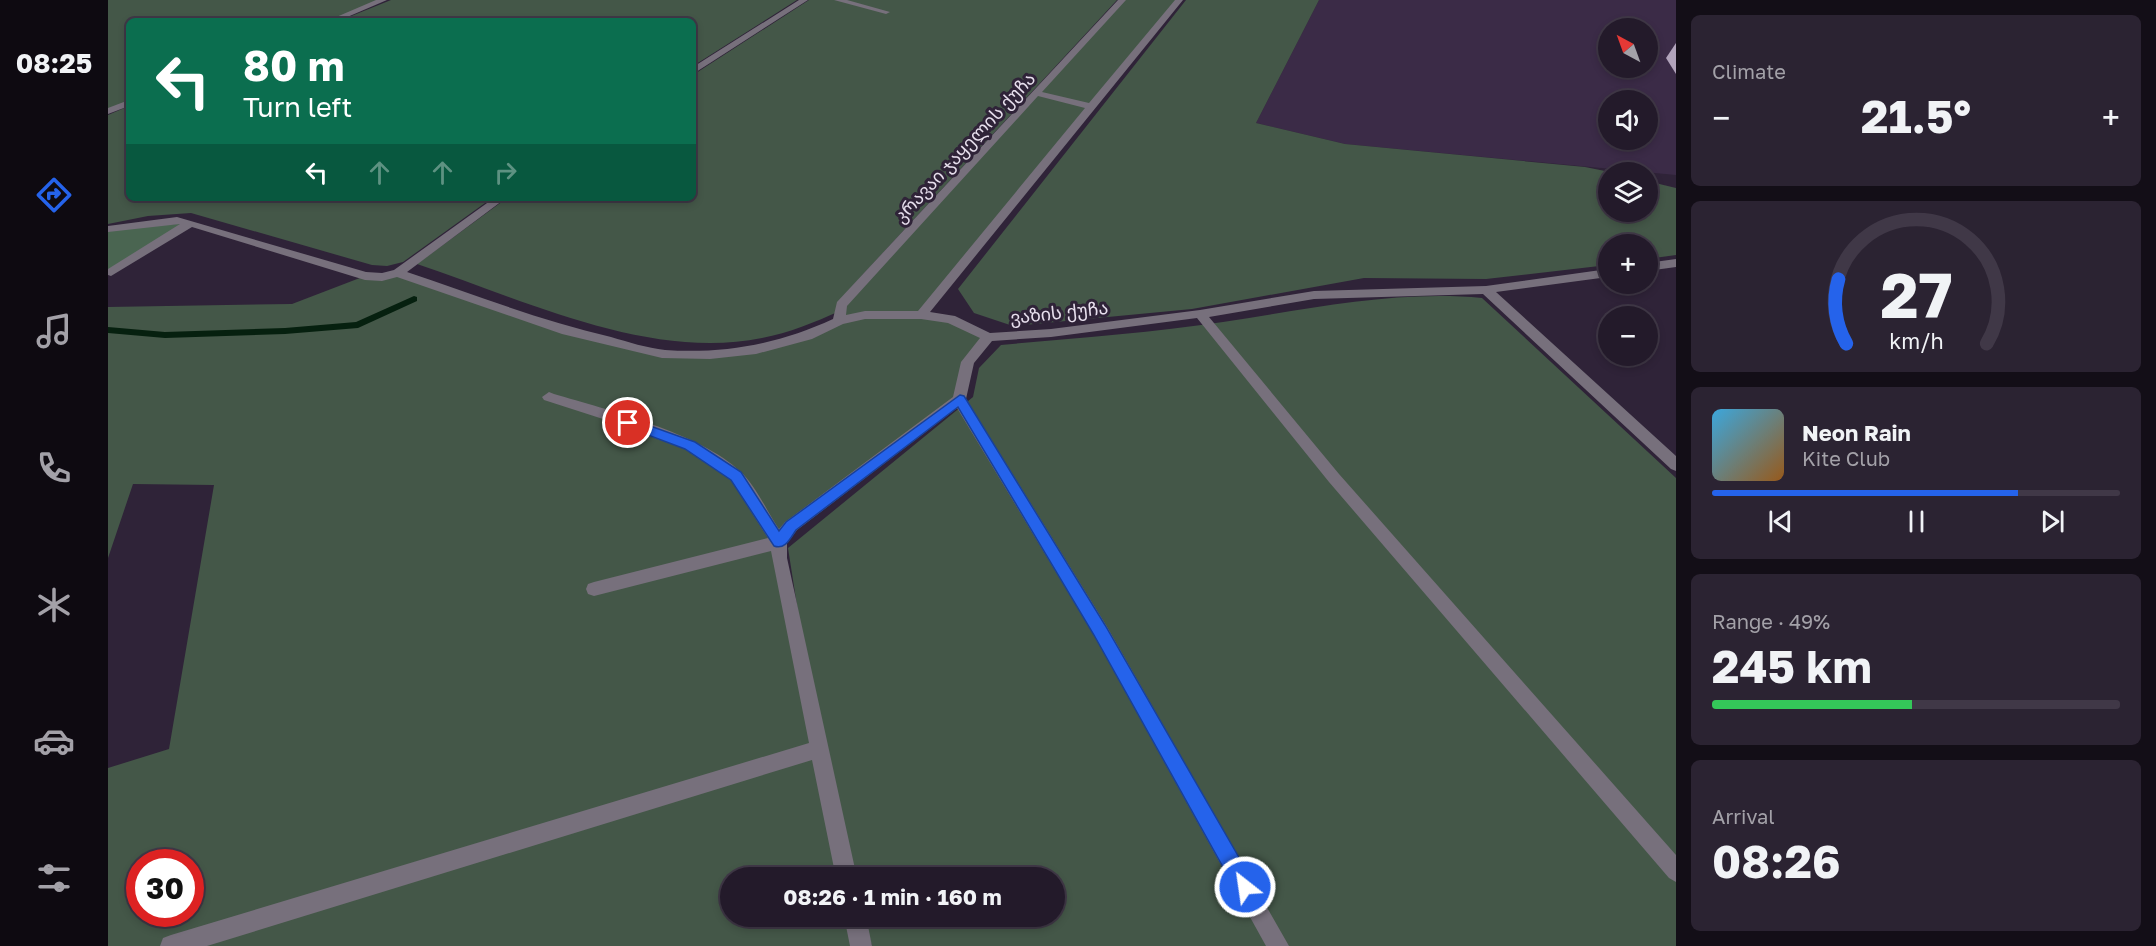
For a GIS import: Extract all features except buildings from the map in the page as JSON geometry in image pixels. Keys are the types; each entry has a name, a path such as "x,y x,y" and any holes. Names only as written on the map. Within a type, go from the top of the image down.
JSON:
{"street":[{"path":"338,18 383,0"},
{"path":"696,69 804,0"},
{"path":"838,0 886,12"},
{"name":"კრავაი ჯაყელის ქუჩა","path":"839,321 842,305 1122,0"},
{"path":"921,315 1179,0"},
{"path":"1036,93 1092,107"},
{"path":"108,111 126,104"},
{"path":"108,229 155,221 177,220 365,276 382,277 398,273 460,225 496,201"},
{"path":"111,272 190,223"},
{"path":"1658,265 1676,263"},
{"name":"ვაზის ქუჩა","path":"398,273 567,331 662,354 710,355 756,350 807,336 839,321 865,315 921,315 951,319 988,337 1052,333 1200,314 1314,295 1486,290 1598,274"},
{"path":"1486,290 1676,465"},
{"path":"1200,314 1334,478 1676,871"},
{"path":"845,867 778,558 779,542 791,526 960,399 968,362 988,337"},
{"path":"549,398 608,415 690,445 736,476 779,542"},
{"path":"960,399 1100,630 1278,946"},
{"path":"594,589 779,542"},
{"path":"171,946 819,749"},
{"path":"857,927 861,946"}],"shaded area":[{"path":"1319,0 1676,0 1676,175 1658,173 1658,162 1598,162 1598,168 1345,144 1256,123"}],"green space":[{"path":"108,0 383,0 338,18 126,18 126,104 108,111"},
{"path":"391,0 797,0 696,64 696,18 346,18"},
{"path":"809,0 1117,0 843,296 1122,0 1179,0 922,315 951,319 988,337 968,362 959,399 779,542 808,676 788,548 973,397 979,368 1001,345 1168,329 1352,302 1417,297 1482,298 1676,478 1676,946 872,946 867,927 1065,927 1065,867 720,867 720,927 863,927 868,946 108,946 108,768 169,749 214,485 133,484 108,558 108,307 292,304 365,276 398,273 567,331 662,354 756,350 839,321 840,311 772,336 719,343 675,341 631,334 543,309 417,264 503,201 696,201 696,73"},
{"path":"1186,0 1319,0 1256,123 1345,144 1598,170 1598,222 1658,222 1658,184 1676,188 1676,255 1658,257 1658,234 1598,234 1598,266 1486,279 1364,278 1192,309 1013,326 974,313 958,289"},
{"path":"126,107 126,201 488,201 403,262 387,266 372,265 191,213 148,216 108,224 108,115"},
{"path":"190,223 108,273 108,229"}],"waterway":[{"path":"108,330 165,335 285,331 358,325 414,299"}],"route":[{"path":"628,423 690,445 736,476 779,542 791,526 960,399 1100,630 1245,887"}]}
